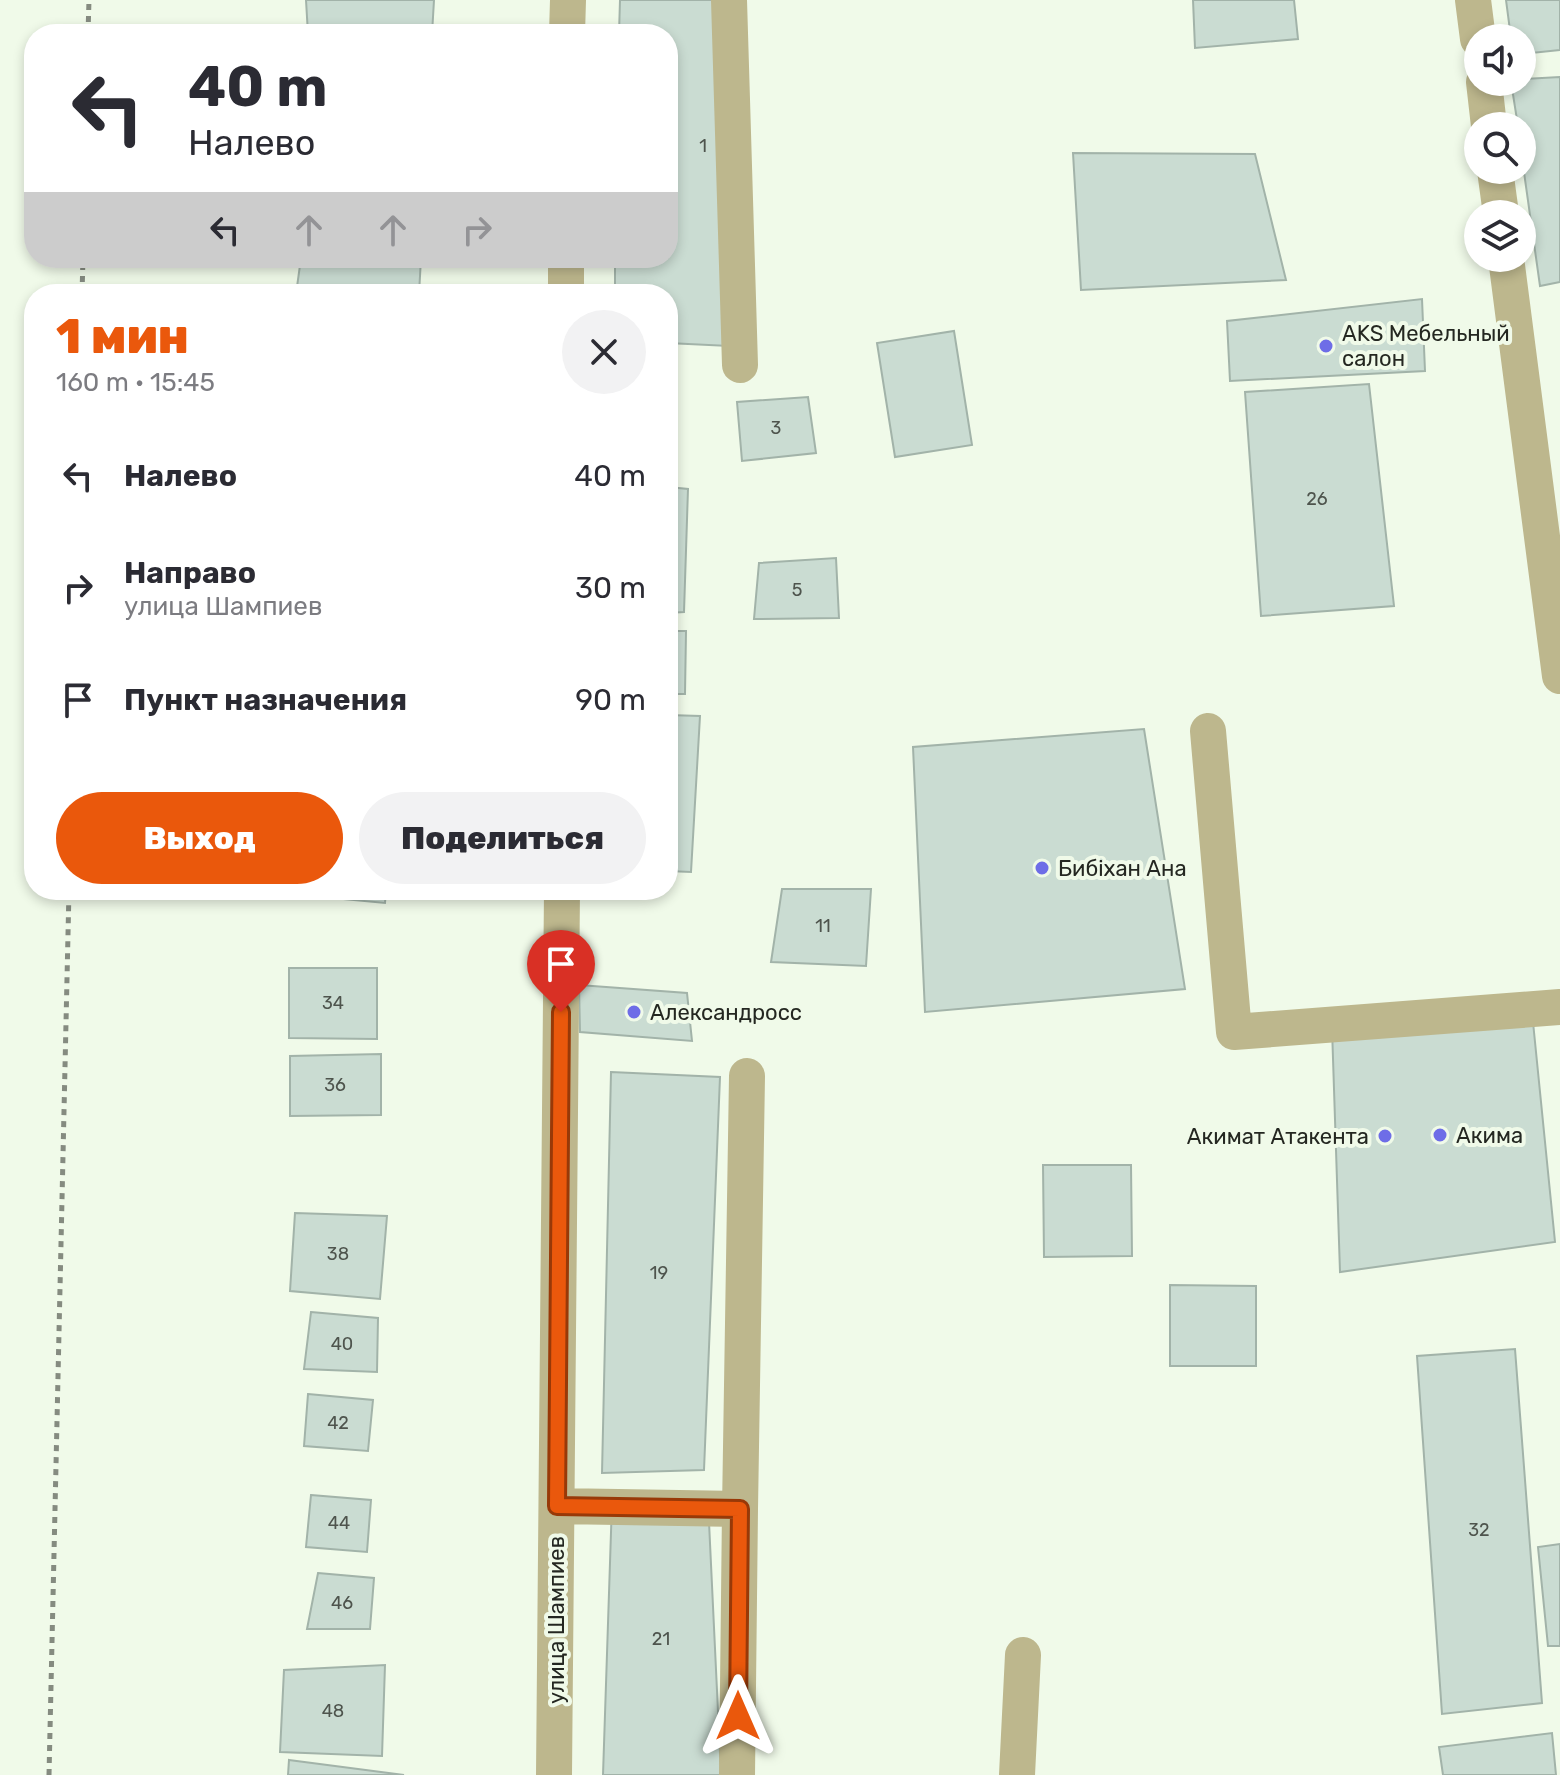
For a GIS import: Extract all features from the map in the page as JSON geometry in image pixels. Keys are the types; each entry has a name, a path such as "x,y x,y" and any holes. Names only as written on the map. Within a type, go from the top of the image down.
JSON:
{"street":[{"path":"567,24 568,0"},
{"path":"729,0 740,365"},
{"path":"1473,0 1476,24"},
{"path":"1508,272 1560,676"},
{"path":"1208,731 1234,1032 1560,1007"},
{"name":"улица Шампиев","path":"554,1775 562,900"},
{"path":"737,1775 747,1076"},
{"path":"557,1506 740,1509"},
{"path":"1017,1775 1023,1655"}],"path":[{"path":"88,24 89,0"},
{"path":"49,1775 69,900"}],"building":[{"path":"306,0 434,0 433,24 307,24"},
{"path":"620,0 746,0 729,346 678,343 678,284 615,284 615,268 678,268 678,24 619,24"},
{"path":"1193,0 1294,0 1298,39 1195,48"},
{"path":"1506,0 1560,0 1560,50 1536,53 1536,24 1509,24"},
{"path":"1560,77 1560,282 1540,286 1536,258 1536,200 1528,200 1526,184 1536,184 1536,112 1516,112 1513,96 1536,96 1536,78"},
{"path":"1073,153 1255,154 1286,280 1081,290"},
{"path":"300,268 420,268 420,284 297,284"},
{"name":"AKS Мебельный салон","path":"1422,299 1425,371 1230,381 1227,321"},
{"path":"954,331 972,445 895,457 877,343"},
{"path":"1369,384 1394,606 1261,616 1245,392"},
{"path":"808,397 816,453 742,461 737,402"},
{"path":"678,488 688,489 684,612 678,612"},
{"path":"836,558 839,618 754,619 759,563"},
{"path":"678,631 686,631 685,694 678,694"},
{"path":"678,715 700,716 691,872 678,871"},
{"name":"Бибіхан Ана","path":"1144,729 1185,989 925,1012 913,747"},
{"path":"782,889 871,889 866,966 771,962"},
{"path":"354,900 385,900 385,903"},
{"path":"289,968 377,968 377,1039 289,1038"},
{"name":"Александросс","path":"579,985 687,993 692,1041 580,1032"},
{"name":"Акима","path":"1533,1022 1555,1242 1340,1272 1332,1028"},
{"path":"381,1054 381,1115 290,1116 290,1056"},
{"path":"611,1072 720,1077 704,1470 602,1473"},
{"path":"1043,1165 1131,1165 1132,1256 1044,1257"},
{"path":"295,1213 387,1216 380,1299 290,1291"},
{"path":"1170,1285 1256,1286 1256,1366 1170,1366"},
{"path":"311,1312 378,1318 377,1372 304,1369"},
{"path":"1515,1349 1542,1703 1442,1714 1417,1356"},
{"path":"308,1394 373,1400 368,1451 304,1446"},
{"path":"311,1495 371,1500 367,1552 306,1547"},
{"path":"708,1501 721,1775 603,1775 612,1502"},
{"path":"1560,1544 1560,1646 1548,1646 1538,1547"},
{"path":"318,1573 374,1578 370,1629 307,1629"},
{"path":"385,1665 382,1756 280,1752 284,1670"},
{"path":"1552,1733 1556,1775 1443,1775 1439,1747"},
{"path":"289,1760 404,1775 288,1775"}],"place":[{"name":"AKS Мебельный салон","path":"1326,346"},
{"name":"Бибіхан Ана","path":"1042,868"},
{"name":"Александросс","path":"634,1012"},
{"name":"Акима","path":"1440,1135"},
{"name":"Акимат Атакента","path":"1385,1136"}],"route":[{"path":"561,1012 557,1506 740,1509 738,1716"}]}
